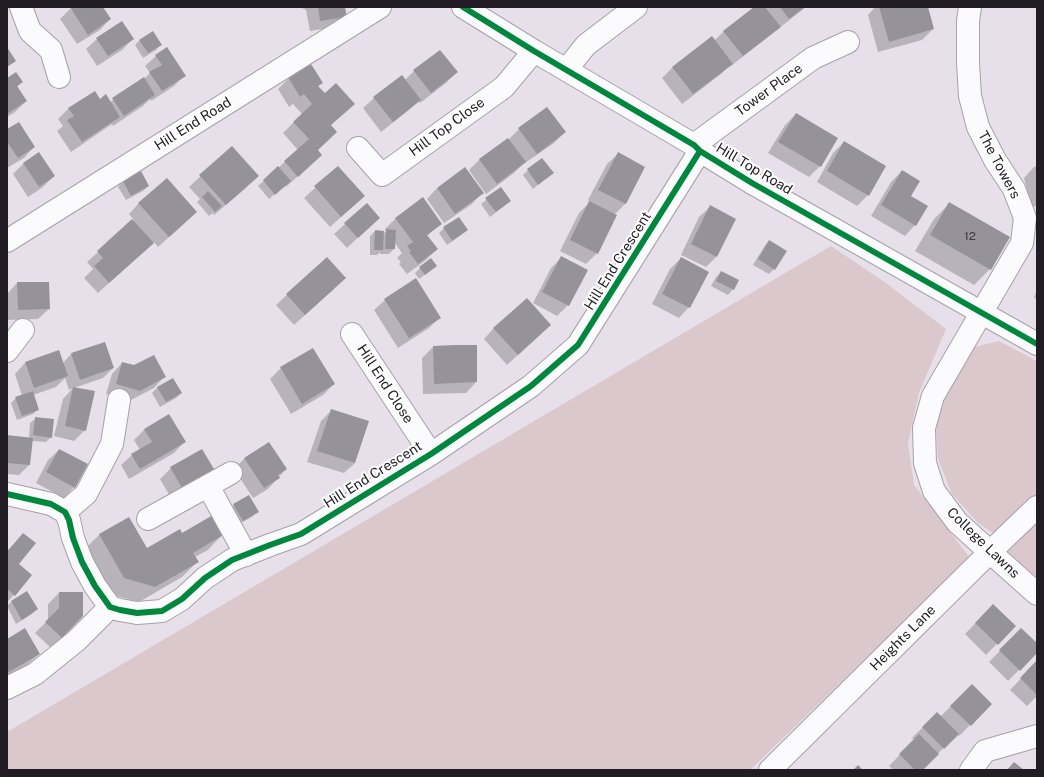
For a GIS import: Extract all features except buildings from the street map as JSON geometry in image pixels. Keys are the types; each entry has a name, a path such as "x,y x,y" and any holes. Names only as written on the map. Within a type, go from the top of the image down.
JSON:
{"street":[{"path":"21,7 30,31 50,50 60,77"},
{"name":"Hill End Road","path":"7,241 380,7"},
{"name":"Hill Top Road","path":"463,7 697,148 752,183 1037,344"},
{"path":"566,70 586,45 636,7"},
{"name":"The Towers","path":"970,7 968,21 968,63 970,96 978,126 995,160 1014,189 1026,218 1022,242 982,312"},
{"name":"Tower Place","path":"697,148 813,58 848,42"},
{"name":"Hill Top Close","path":"358,148 382,175 504,87 534,51"},
{"name":"Hill End Crescent","path":"110,607 137,613 162,611 182,599 205,578 232,560 270,544 301,534 431,454 531,386 578,345 697,148"},
{"name":"College Lawns","path":"982,312 933,396 924,428 925,463 934,491 957,522 1037,594"},
{"path":"7,352 23,330"},
{"name":"Hill End Close","path":"352,334 431,454"},
{"path":"65,512 86,494 112,444 119,400"},
{"path":"148,519 231,473"},
{"path":"208,486 246,555"},
{"path":"7,494 51,504 65,512 69,520 73,538 82,562 95,586 110,607 76,641 35,674 7,688"},
{"name":"Heights Lane","path":"770,770 1037,507"},
{"path":"971,770 985,751 1037,736"}],"shaded area":[{"path":"831,246 886,283 946,329 919,393 908,443 914,485 970,558 750,770 7,770 7,732"},
{"path":"999,341 1037,361 1037,498 997,536 978,523 952,494 938,459 936,423 950,385 971,348"},
{"path":"1037,506 1037,578 998,544"}],"cycle path":[{"path":"463,7 534,51 694,145 700,151 752,183 1037,344"},
{"path":"7,494 51,504 65,512 69,520 73,538 82,562 95,586 110,607 137,613 162,611 182,599 205,578 232,560 301,534 431,454 531,386 578,345 700,151"}]}
